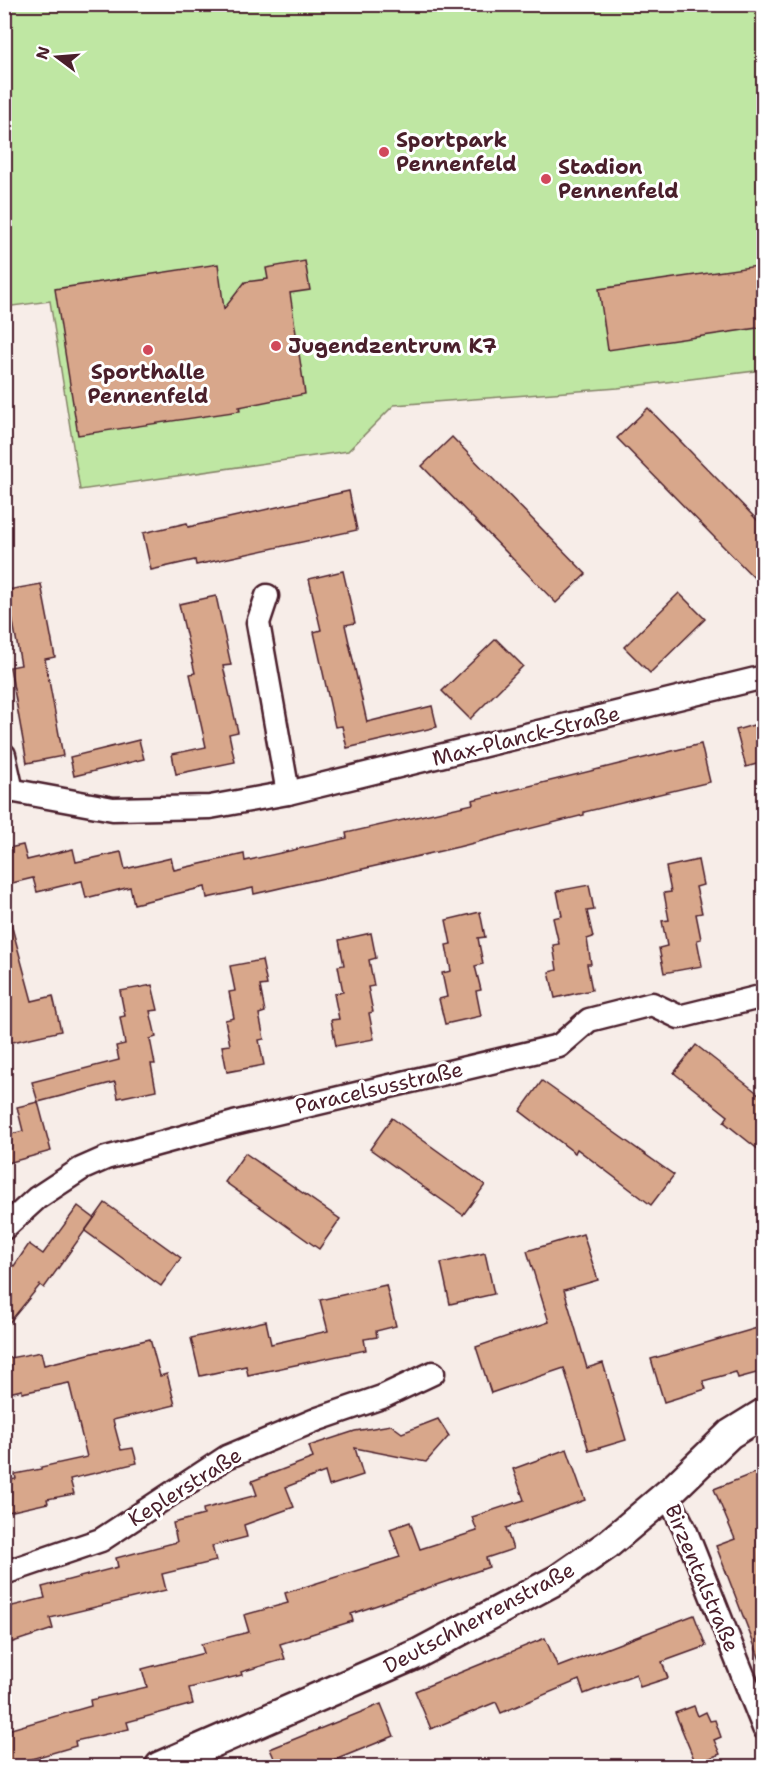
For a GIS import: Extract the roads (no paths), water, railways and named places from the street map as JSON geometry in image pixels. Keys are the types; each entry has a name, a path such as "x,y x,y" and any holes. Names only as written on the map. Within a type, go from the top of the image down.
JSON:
{"street":[{"path":"267,596 258,623 288,793"},
{"name":"Max-Planck-Straße","path":"4,755 8,790 113,809 210,807 288,793 764,677"},
{"name":"Paracelsusstraße","path":"4,1228 37,1198 81,1169 106,1158 234,1123 559,1046 589,1020 652,1004 679,1017 764,996"},
{"name":"Keplerstraße","path":"4,1573 101,1540 227,1456 318,1419 382,1397 433,1373"},
{"name":"Deutschherrenstraße","path":"160,1767 417,1654 558,1579 607,1545 667,1494 730,1434 764,1413"},
{"name":"Birzentalstraße","path":"667,1494 686,1532 764,1728"}],"place":[{"name":"Sportpark Pennenfeld","path":"384,152"},
{"name":"Stadion Pennenfeld","path":"546,179"},
{"name":"Jugendzentrum K7","path":"276,346"},
{"name":"Sporthalle Pennenfeld","path":"148,350"}]}
